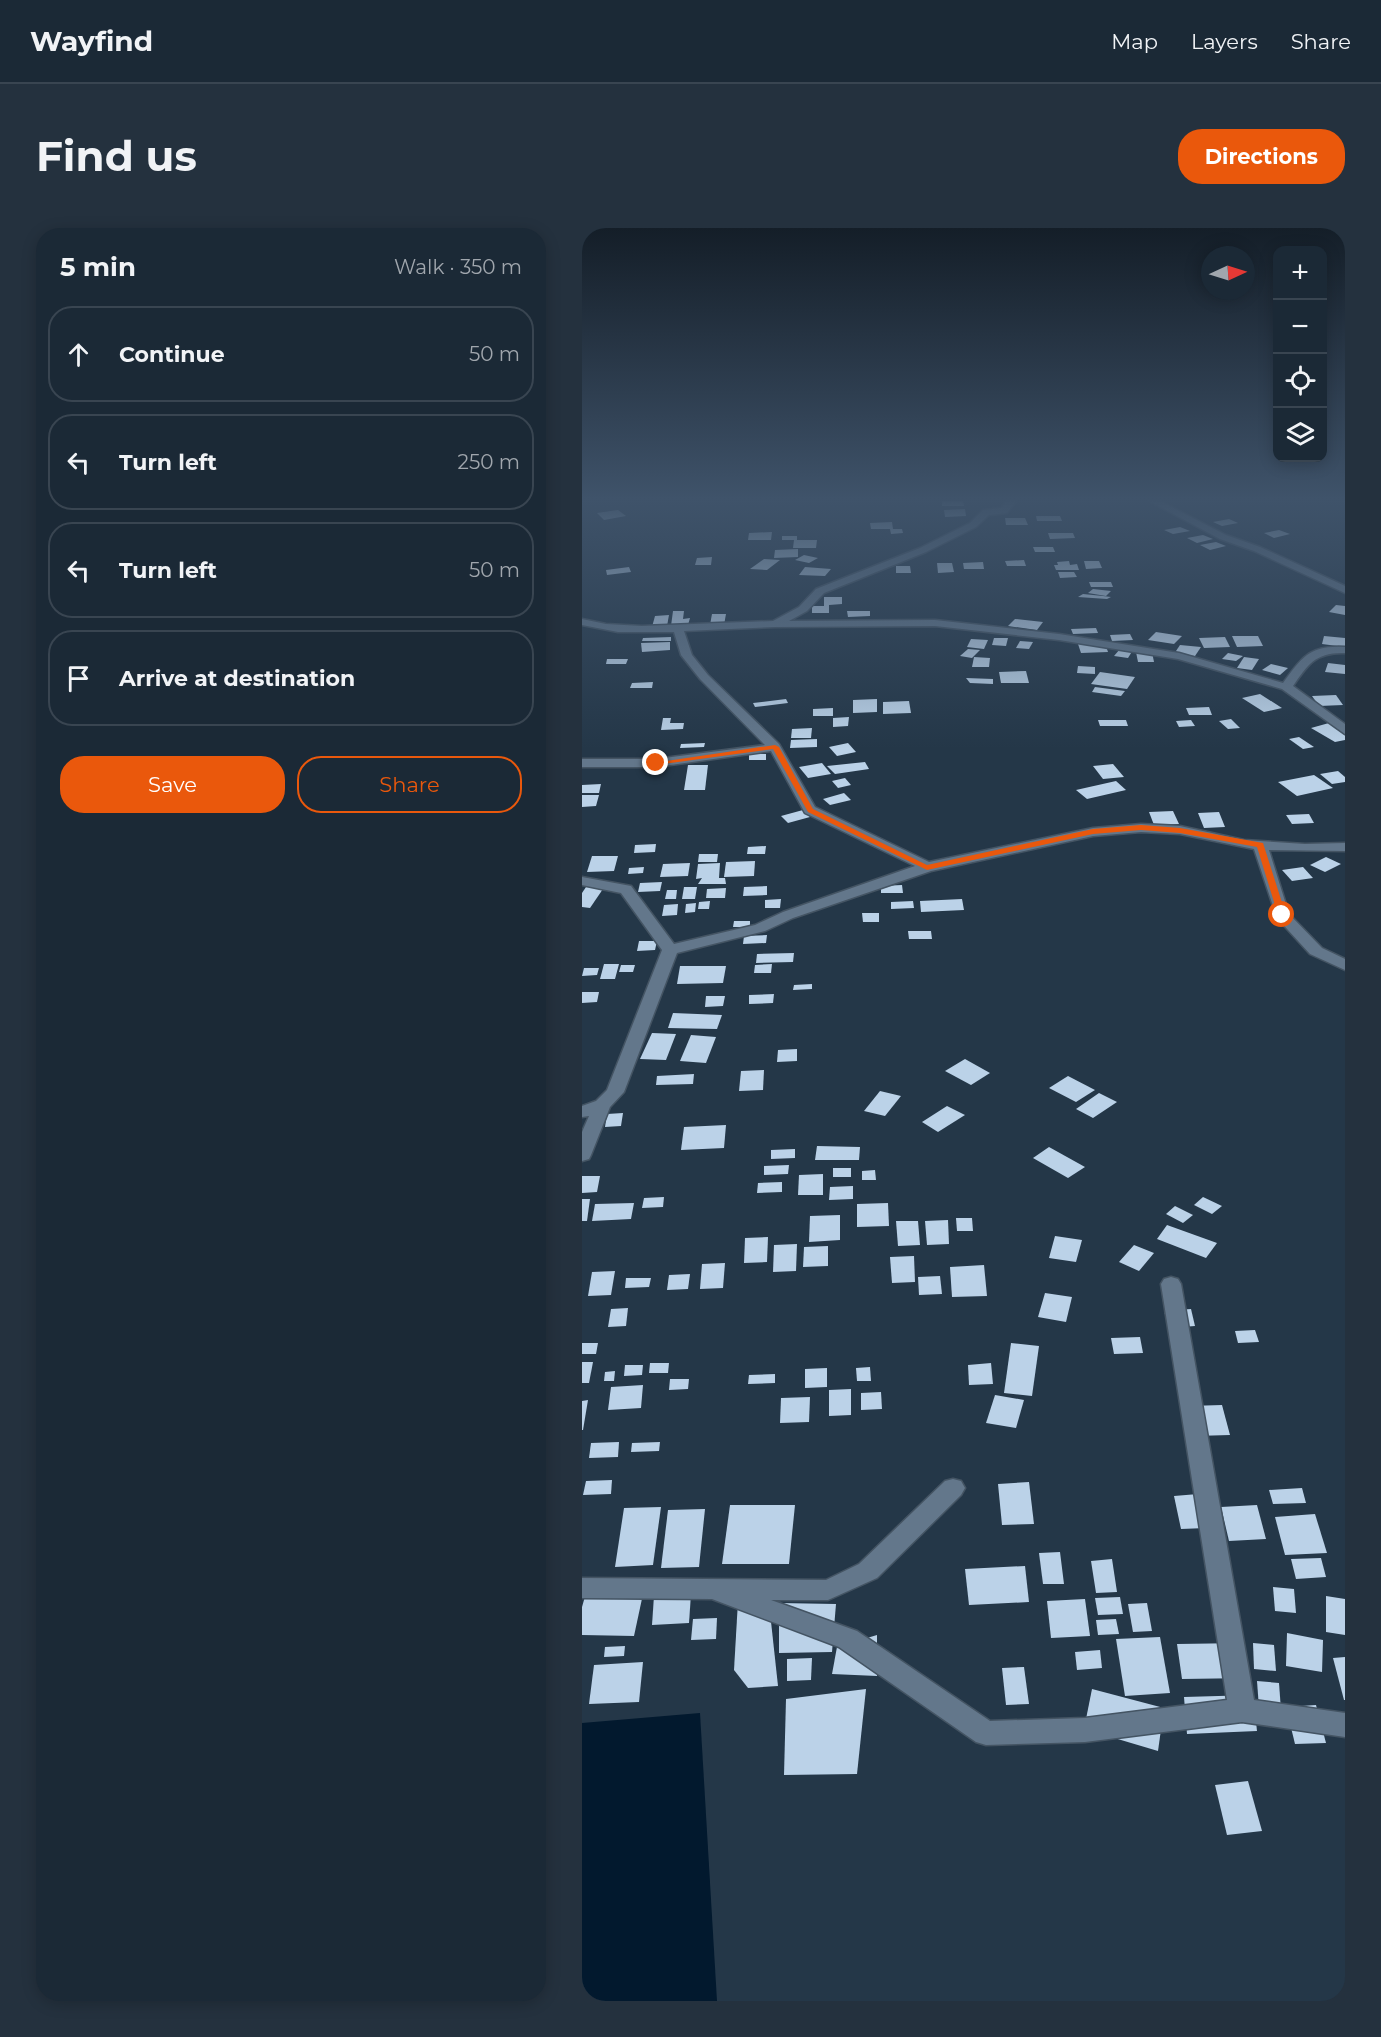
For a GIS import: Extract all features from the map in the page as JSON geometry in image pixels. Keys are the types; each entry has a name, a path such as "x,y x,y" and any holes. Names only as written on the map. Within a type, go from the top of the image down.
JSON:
{"street":[{"path":"775,624 803,609 820,591 838,584"},
{"path":"582,622 596,626 643,631 775,624 935,623 1059,637 1179,656 1286,687 1345,730"},
{"path":"678,628 687,655 704,677 775,747 810,810 927,867"},
{"path":"1286,687 1304,662 1325,649 1345,650"},
{"path":"582,762 656,763 775,747"},
{"path":"670,950 760,928 788,915 927,867 1093,832 1141,828 1180,830 1244,844 1305,848 1345,847"},
{"path":"1260,845 1282,915 1316,951 1345,965"},
{"path":"582,881 626,889 670,950"},
{"path":"582,1112 602,1104 615,1092 670,950"},
{"path":"582,1155 602,1104"},
{"path":"1171,1284 1242,1710"},
{"path":"582,1588 828,1590 868,1571 953,1488"},
{"path":"712,1589 848,1639 986,1732 1085,1730 1242,1710 1345,1725"}],"water":[{"path":"700,1713 717,2001 582,2001 582,1723"}],"building":[{"path":"1090,584 1112,584 1113,587 1091,587"},
{"path":"1093,589 1111,591 1106,596 1088,593"},
{"path":"1083,594 1111,597 1107,599 1078,597"},
{"path":"824,597 842,597 842,604 829,605 829,613 812,613 812,606 824,606"},
{"path":"1336,605 1345,606 1345,615 1329,612"},
{"path":"673,611 684,611 683,619 690,618 688,625 671,626"},
{"path":"847,611 870,611 870,616 848,617"},
{"path":"712,614 726,614 724,625 710,625"},
{"path":"669,615 667,626 652,627 655,616"},
{"path":"1015,619 1043,622 1037,630 1008,626"},
{"path":"1096,628 1098,633 1073,634 1071,629"},
{"path":"1156,632 1182,636 1174,644 1148,640"},
{"path":"1130,634 1133,640 1112,641 1110,635"},
{"path":"1232,636 1258,636 1263,646 1237,647"},
{"path":"1324,636 1345,638 1345,647 1322,644"},
{"path":"671,637 671,641 642,641 643,638"},
{"path":"1225,637 1230,647 1204,648 1199,638"},
{"path":"994,638 1008,638 1006,646 992,645"},
{"path":"971,639 988,640 984,649 967,647"},
{"path":"1104,640 1108,652 1081,653 1077,641"},
{"path":"1020,641 1033,642 1029,649 1016,648"},
{"path":"670,642 670,650 642,652 641,643"},
{"path":"1180,645 1201,647 1195,656 1174,654"},
{"path":"968,649 980,650 972,658 960,656"},
{"path":"1120,649 1133,650 1128,658 1114,656"},
{"path":"1136,652 1152,652 1154,662 1138,662"},
{"path":"1228,653 1243,656 1236,661 1222,659"},
{"path":"974,657 990,658 989,667 972,667"},
{"path":"1244,657 1259,659 1252,670 1237,668"},
{"path":"607,659 628,659 626,664 606,664"},
{"path":"1328,663 1345,665 1345,674 1325,672"},
{"path":"1271,664 1288,668 1280,675 1262,670"},
{"path":"1078,666 1095,667 1095,674 1077,673"},
{"path":"1026,671 1029,683 1001,683 999,672"},
{"path":"1100,672 1135,677 1127,689 1091,684"},
{"path":"966,678 993,679 993,684 970,683"},
{"path":"653,682 652,688 630,688 632,683"},
{"path":"1095,687 1125,691 1121,696 1092,692"},
{"path":"1260,694 1282,708 1264,712 1242,698"},
{"path":"1336,695 1343,705 1319,706 1312,696"},
{"path":"786,699 788,703 755,707 753,703"},
{"path":"877,699 877,712 853,713 853,700"},
{"path":"909,701 911,713 883,714 883,702"},
{"path":"1209,707 1212,715 1189,715 1186,708"},
{"path":"833,708 833,716 813,716 813,709"},
{"path":"849,717 848,726 833,727 833,718"},
{"path":"663,718 671,718 670,723 684,723 683,729 661,730"},
{"path":"1231,719 1240,728 1228,729 1219,721"},
{"path":"1098,720 1126,720 1128,726 1100,726"},
{"path":"1191,720 1195,726 1179,727 1176,721"},
{"path":"1329,723 1345,733 1345,740 1335,742 1311,728"},
{"path":"812,728 811,738 791,738 792,729"},
{"path":"1299,737 1314,747 1303,749 1289,739"},
{"path":"817,739 817,747 790,748 791,740"},
{"path":"705,743 704,747 680,748 681,744"},
{"path":"848,743 856,752 837,756 829,747"},
{"path":"749,754 766,754 766,760 749,760"},
{"path":"865,762 869,769 835,774 827,766"},
{"path":"822,763 831,774 808,778 799,767"},
{"path":"1113,764 1124,777 1103,779 1093,766"},
{"path":"688,765 708,765 705,790 684,790"},
{"path":"1338,771 1345,777 1345,782 1332,784 1320,774"},
{"path":"1314,775 1333,788 1297,796 1278,782"},
{"path":"845,778 851,785 838,788 832,781"},
{"path":"1116,781 1126,790 1087,799 1076,790"},
{"path":"601,784 599,793 582,793 582,785"},
{"path":"844,793 851,800 830,805 823,799"},
{"path":"582,795 599,795 596,806 582,807"},
{"path":"803,810 810,817 788,823 781,816"},
{"path":"1173,811 1179,824 1154,825 1149,812"},
{"path":"1219,812 1225,827 1204,828 1198,813"},
{"path":"1309,814 1314,823 1292,824 1286,815"},
{"path":"656,844 655,852 634,853 635,845"},
{"path":"766,846 765,854 747,854 748,847"},
{"path":"699,854 718,854 717,862 698,862"},
{"path":"592,856 618,856 614,871 587,872"},
{"path":"1326,857 1341,864 1325,872 1310,865"},
{"path":"755,861 754,876 724,877 726,862"},
{"path":"690,863 688,876 660,877 663,864"},
{"path":"720,863 719,878 725,878 726,884 698,884 702,878 696,879 698,864"},
{"path":"644,867 643,873 628,874 629,868"},
{"path":"1303,867 1313,878 1292,881 1282,870"},
{"path":"662,882 660,891 638,892 640,883"},
{"path":"588,884 605,886 590,908 582,907 582,893"},
{"path":"902,885 903,893 881,893 881,886"},
{"path":"767,886 767,895 743,896 744,887"},
{"path":"684,887 697,887 695,899 682,899"},
{"path":"726,888 725,898 706,898 707,889"},
{"path":"667,890 677,890 676,899 665,899"},
{"path":"781,899 780,908 765,908 765,900"},
{"path":"962,899 964,910 921,912 920,901"},
{"path":"710,901 709,909 698,909 699,902"},
{"path":"913,901 914,908 891,909 891,902"},
{"path":"696,903 695,912 685,913 686,904"},
{"path":"678,904 677,915 662,916 664,905"},
{"path":"862,913 879,913 879,922 863,922"},
{"path":"734,921 750,921 750,927 733,927"},
{"path":"908,931 931,931 932,939 909,939"},
{"path":"767,935 766,943 743,944 744,936"},
{"path":"639,941 657,941 655,950 637,951"},
{"path":"794,953 793,962 756,963 757,954"},
{"path":"604,964 619,964 615,979 600,979"},
{"path":"772,964 771,973 754,973 755,965"},
{"path":"621,965 635,965 633,972 619,972"},
{"path":"680,966 726,966 723,983 677,984"},
{"path":"584,968 599,968 597,975 582,976"},
{"path":"812,984 812,989 793,990 794,985"},
{"path":"582,992 599,992 597,1002 582,1003"},
{"path":"774,994 773,1003 749,1004 749,995"},
{"path":"706,996 725,996 723,1006 705,1007"},
{"path":"673,1013 722,1015 717,1029 668,1028"},
{"path":"652,1033 676,1034 666,1060 640,1059"},
{"path":"691,1035 716,1037 706,1063 680,1061"},
{"path":"797,1049 797,1061 777,1062 778,1050"},
{"path":"965,1059 990,1073 971,1085 945,1071"},
{"path":"764,1070 763,1090 739,1091 741,1071"},
{"path":"694,1074 693,1084 656,1085 657,1076"},
{"path":"1068,1076 1095,1090 1076,1102 1049,1088"},
{"path":"880,1091 901,1096 885,1116 864,1111"},
{"path":"1099,1093 1117,1102 1093,1118 1076,1109"},
{"path":"947,1106 965,1115 938,1132 922,1122"},
{"path":"623,1113 621,1126 605,1127 607,1114"},
{"path":"726,1125 724,1148 681,1150 684,1127"},
{"path":"817,1146 860,1147 859,1160 815,1160"},
{"path":"1049,1147 1085,1167 1068,1178 1033,1158"},
{"path":"795,1149 795,1158 771,1159 771,1150"},
{"path":"789,1165 788,1174 764,1175 764,1166"},
{"path":"833,1168 851,1168 851,1177 833,1177"},
{"path":"875,1170 876,1180 862,1180 862,1171"},
{"path":"823,1174 823,1195 798,1195 799,1175"},
{"path":"582,1176 600,1176 597,1192 582,1193"},
{"path":"782,1182 782,1192 757,1193 758,1183"},
{"path":"853,1186 853,1199 829,1200 830,1187"},
{"path":"664,1197 663,1207 642,1208 644,1198"},
{"path":"1203,1197 1222,1206 1212,1214 1194,1205"},
{"path":"582,1199 590,1199 587,1221 582,1221"},
{"path":"634,1203 631,1219 592,1221 595,1204"},
{"path":"888,1203 889,1226 857,1227 857,1204"},
{"path":"1175,1206 1193,1215 1183,1223 1166,1214"},
{"path":"840,1215 840,1240 809,1242 810,1216"},
{"path":"956,1218 972,1218 973,1231 957,1231"},
{"path":"948,1220 949,1244 927,1245 925,1221"},
{"path":"896,1221 918,1221 920,1245 898,1246"},
{"path":"1167,1225 1217,1243 1206,1258 1157,1239"},
{"path":"1055,1236 1082,1240 1076,1262 1049,1258"},
{"path":"768,1237 767,1262 744,1263 745,1238"},
{"path":"797,1244 796,1271 773,1272 774,1245"},
{"path":"1134,1245 1154,1253 1139,1271 1119,1262"},
{"path":"828,1246 828,1266 803,1267 804,1247"},
{"path":"914,1256 915,1282 892,1283 890,1257"},
{"path":"725,1263 723,1288 700,1289 702,1264"},
{"path":"984,1265 987,1296 952,1297 950,1267"},
{"path":"615,1271 611,1295 588,1296 592,1272"},
{"path":"690,1274 688,1289 667,1290 669,1275"},
{"path":"940,1276 942,1294 919,1295 918,1277"},
{"path":"626,1278 651,1278 649,1287 625,1288"},
{"path":"1045,1293 1072,1297 1066,1322 1038,1317"},
{"path":"628,1308 626,1326 608,1327 611,1309"},
{"path":"1191,1309 1195,1326 1169,1328 1164,1311"},
{"path":"1255,1330 1259,1342 1238,1343 1235,1331"},
{"path":"1140,1337 1143,1353 1114,1354 1111,1338"},
{"path":"582,1343 598,1343 596,1354 582,1354"},
{"path":"1011,1343 1039,1346 1032,1396 1004,1393"},
{"path":"582,1362 593,1362 589,1383 582,1383"},
{"path":"650,1363 669,1363 668,1373 649,1373"},
{"path":"991,1363 993,1384 969,1385 968,1365"},
{"path":"625,1365 643,1365 642,1375 624,1376"},
{"path":"870,1367 871,1381 857,1381 856,1368"},
{"path":"827,1368 827,1387 805,1388 805,1369"},
{"path":"615,1371 614,1381 604,1381 605,1372"},
{"path":"775,1374 775,1383 748,1384 749,1375"},
{"path":"670,1379 689,1379 688,1389 669,1390"},
{"path":"643,1385 641,1408 608,1410 611,1387"},
{"path":"851,1389 851,1415 829,1416 829,1390"},
{"path":"881,1392 882,1409 861,1410 861,1393"},
{"path":"995,1395 1024,1400 1016,1428 986,1423"},
{"path":"810,1397 809,1422 780,1423 781,1398"},
{"path":"588,1400 583,1430 582,1430 582,1401"},
{"path":"1222,1405 1230,1435 1195,1436 1189,1406"},
{"path":"619,1442 618,1457 589,1458 591,1443"},
{"path":"660,1442 659,1451 631,1452 632,1443"},
{"path":"612,1480 611,1494 583,1495 586,1481"},
{"path":"1029,1482 1034,1524 1002,1525 998,1484"},
{"path":"1302,1488 1306,1503 1273,1504 1269,1490"},
{"path":"1198,1494 1206,1528 1181,1529 1174,1496"},
{"path":"730,1505 795,1505 789,1564 722,1564"},
{"path":"1257,1505 1266,1539 1229,1541 1221,1507"},
{"path":"661,1507 653,1565 615,1567 624,1508"},
{"path":"705,1509 699,1567 661,1568 668,1510"},
{"path":"1315,1514 1327,1553 1285,1555 1275,1517"},
{"path":"1060,1552 1064,1584 1043,1584 1039,1553"},
{"path":"1321,1558 1326,1577 1296,1579 1291,1559"},
{"path":"1112,1559 1117,1592 1096,1593 1091,1561"},
{"path":"1025,1566 1029,1602 969,1605 965,1569"},
{"path":"1273,1587 1294,1589 1296,1613 1275,1611"},
{"path":"586,1593 643,1594 634,1636 582,1635 582,1607"},
{"path":"691,1594 689,1623 652,1625 654,1596"},
{"path":"768,1594 778,1686 748,1688 734,1670 738,1601"},
{"path":"1326,1596 1345,1599 1345,1635 1326,1632"},
{"path":"1120,1597 1123,1614 1098,1615 1095,1598"},
{"path":"1085,1599 1090,1636 1051,1638 1047,1601"},
{"path":"779,1603 836,1604 832,1652 779,1653"},
{"path":"1147,1603 1152,1631 1133,1632 1128,1604"},
{"path":"717,1618 716,1639 691,1640 693,1619"},
{"path":"1116,1619 1119,1634 1098,1635 1096,1620"},
{"path":"1287,1633 1323,1640 1322,1672 1286,1666"},
{"path":"877,1635 877,1676 832,1674 837,1647"},
{"path":"1160,1637 1170,1693 1125,1696 1116,1639"},
{"path":"1244,1643 1250,1678 1182,1679 1177,1644"},
{"path":"1253,1643 1274,1645 1276,1671 1254,1669"},
{"path":"625,1646 624,1656 604,1657 605,1647"},
{"path":"1100,1650 1102,1668 1077,1670 1075,1652"},
{"path":"1345,1657 1345,1700 1344,1700 1333,1658"},
{"path":"812,1658 811,1680 787,1681 787,1659"},
{"path":"643,1662 639,1702 589,1704 594,1665"},
{"path":"1024,1667 1029,1704 1006,1705 1002,1668"},
{"path":"1257,1681 1279,1683 1281,1710 1259,1708"},
{"path":"866,1689 857,1774 784,1775 786,1699"},
{"path":"1092,1689 1164,1708 1158,1751 1084,1729"},
{"path":"1253,1695 1257,1731 1187,1734 1184,1697"},
{"path":"1316,1705 1326,1743 1295,1744 1286,1707"},
{"path":"1248,1781 1262,1831 1227,1835 1215,1785"}],"route":[{"path":"656,763 775,747 810,810 927,867 1093,832 1141,828 1180,830 1244,844 1260,845 1282,915"}]}
